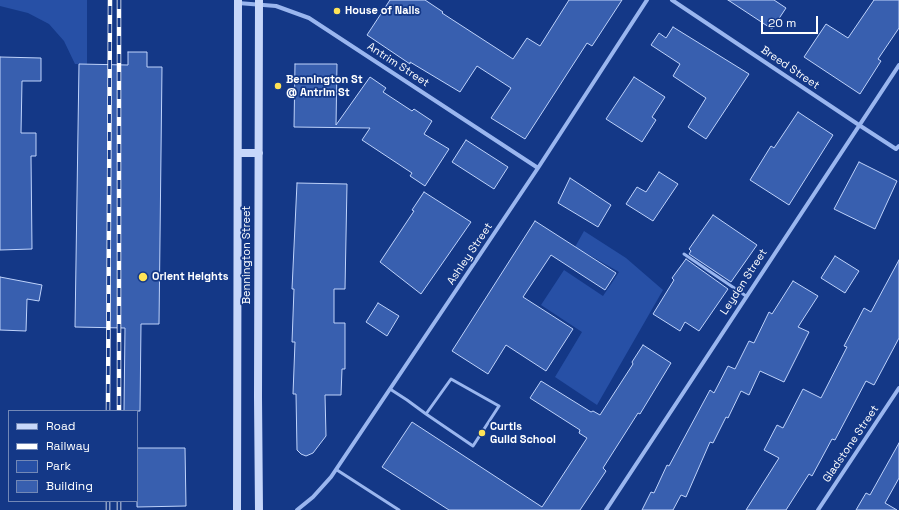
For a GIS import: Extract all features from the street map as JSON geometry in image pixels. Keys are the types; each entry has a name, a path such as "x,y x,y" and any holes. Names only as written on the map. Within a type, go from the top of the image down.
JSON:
{"main road":[{"name":"Bennington Street","path":"236,510 238,2"},
{"name":"Bennington Street","path":"259,2 259,510"},
{"path":"238,153 259,153"}],"street":[{"name":"Ashley Street","path":"297,510 313,497 337,470 538,168 647,0"},
{"name":"Breed Street","path":"672,0 896,149 899,146"},
{"name":"Antrim Street","path":"238,2 259,2 289,10 309,18 538,168"},
{"name":"Leyden Street","path":"606,510 899,65"},
{"name":"Gladstone Street","path":"818,510 899,388"}],"lane":[{"path":"684,254 746,296"},
{"path":"390,389 426,414 473,446 499,406 450,379 426,414"},
{"path":"337,470 399,510"}],"green space":[{"path":"0,0 87,0 87,64 75,64 64,41 49,24 28,13 0,6"},
{"path":"584,231 626,258 663,290 597,405 555,377 582,332 541,305 564,270 603,296 619,272 575,247"}],"building":[{"path":"390,0 425,0 443,12 442,13 513,59 527,38 540,46 569,0 622,0 592,46 587,43 525,139 491,118 511,88 477,66 460,92 410,62 410,64 367,35"},
{"path":"728,0 774,0 786,8 772,29"},
{"path":"874,0 899,0 899,28 878,59 881,61 860,94 804,57 826,24 848,38"},
{"path":"673,27 749,74 706,139 688,127 706,98 673,76 680,64 651,45 659,33 666,38"},
{"name":"Orient Heights","path":"128,52 147,52 147,67 162,67 159,324 141,324 140,411 124,410 125,328 75,327 79,64 128,65"},
{"path":"0,57 41,58 41,81 22,81 21,133 36,133 36,156 31,156 32,249 0,250"},
{"path":"295,64 337,64 336,125 370,77 386,88 383,92 412,111 414,109 432,121 424,134 449,149 425,186 410,176 412,173 362,140 370,128 294,127"},
{"path":"634,77 665,97 652,117 656,120 642,142 606,119"},
{"path":"798,112 833,135 789,205 750,180 771,146 774,148"},
{"path":"466,140 508,167 494,189 452,162"},
{"path":"859,162 897,181 875,229 834,209"},
{"path":"659,172 678,184 653,221 626,204 637,187 646,192"},
{"path":"570,178 611,205 598,227 558,203"},
{"path":"297,183 347,184 345,289 334,289 334,323 345,323 345,369 342,369 341,395 325,395 326,436 313,453 306,456 297,450 296,394 293,394 295,342 292,342 294,289 292,289"},
{"path":"424,192 471,222 421,294 380,262 414,211 412,210"},
{"path":"713,215 757,245 731,282 689,254 691,251 689,249"},
{"path":"535,221 616,273 605,290 551,255 523,297 573,329 546,371 506,345 488,374 452,351"},
{"path":"835,256 859,271 845,293 821,278"},
{"path":"686,259 728,289 699,331 685,322 680,331 653,314 674,280 672,278"},
{"path":"899,260 899,338 874,385 866,381 835,440 832,439 812,476 809,474 786,510 746,510 779,458 764,450 777,425 783,428 803,389 821,398 847,347 844,346 864,308 871,312"},
{"path":"0,277 42,285 39,301 27,299 26,331 0,330"},
{"path":"793,281 818,296 798,327 809,332 784,382 760,371 749,395 741,391 728,418 726,417 713,443 710,442 686,497 681,495 673,510 642,510 651,492 654,493 667,465 669,466 710,390 714,393 728,366 735,369 749,341 754,343 769,312 772,314"},
{"path":"378,303 399,316 387,336 366,322"},
{"path":"643,345 671,363 640,414 638,413 603,468 606,471 580,510 449,510 382,467 412,422 542,507 587,438 579,433 580,430 530,398 541,381 591,412 593,411 600,415 633,364 632,362"},
{"path":"899,443 899,478 885,503 897,510 856,510 866,493 870,495"},
{"path":"138,448 185,448 186,506 137,507"}],"railway":[{"path":"108,410 110,0"},
{"path":"119,0 119,410"},
{"path":"108,502 108,510"},
{"path":"119,502 119,510"}],"place":[{"name":"House of Nails","path":"337,11"},
{"name":"Bennington St @ Antrim St","path":"278,86"},
{"name":"Orient Heights","path":"143,277"},
{"name":"Curtis Guild School","path":"482,433"}]}
